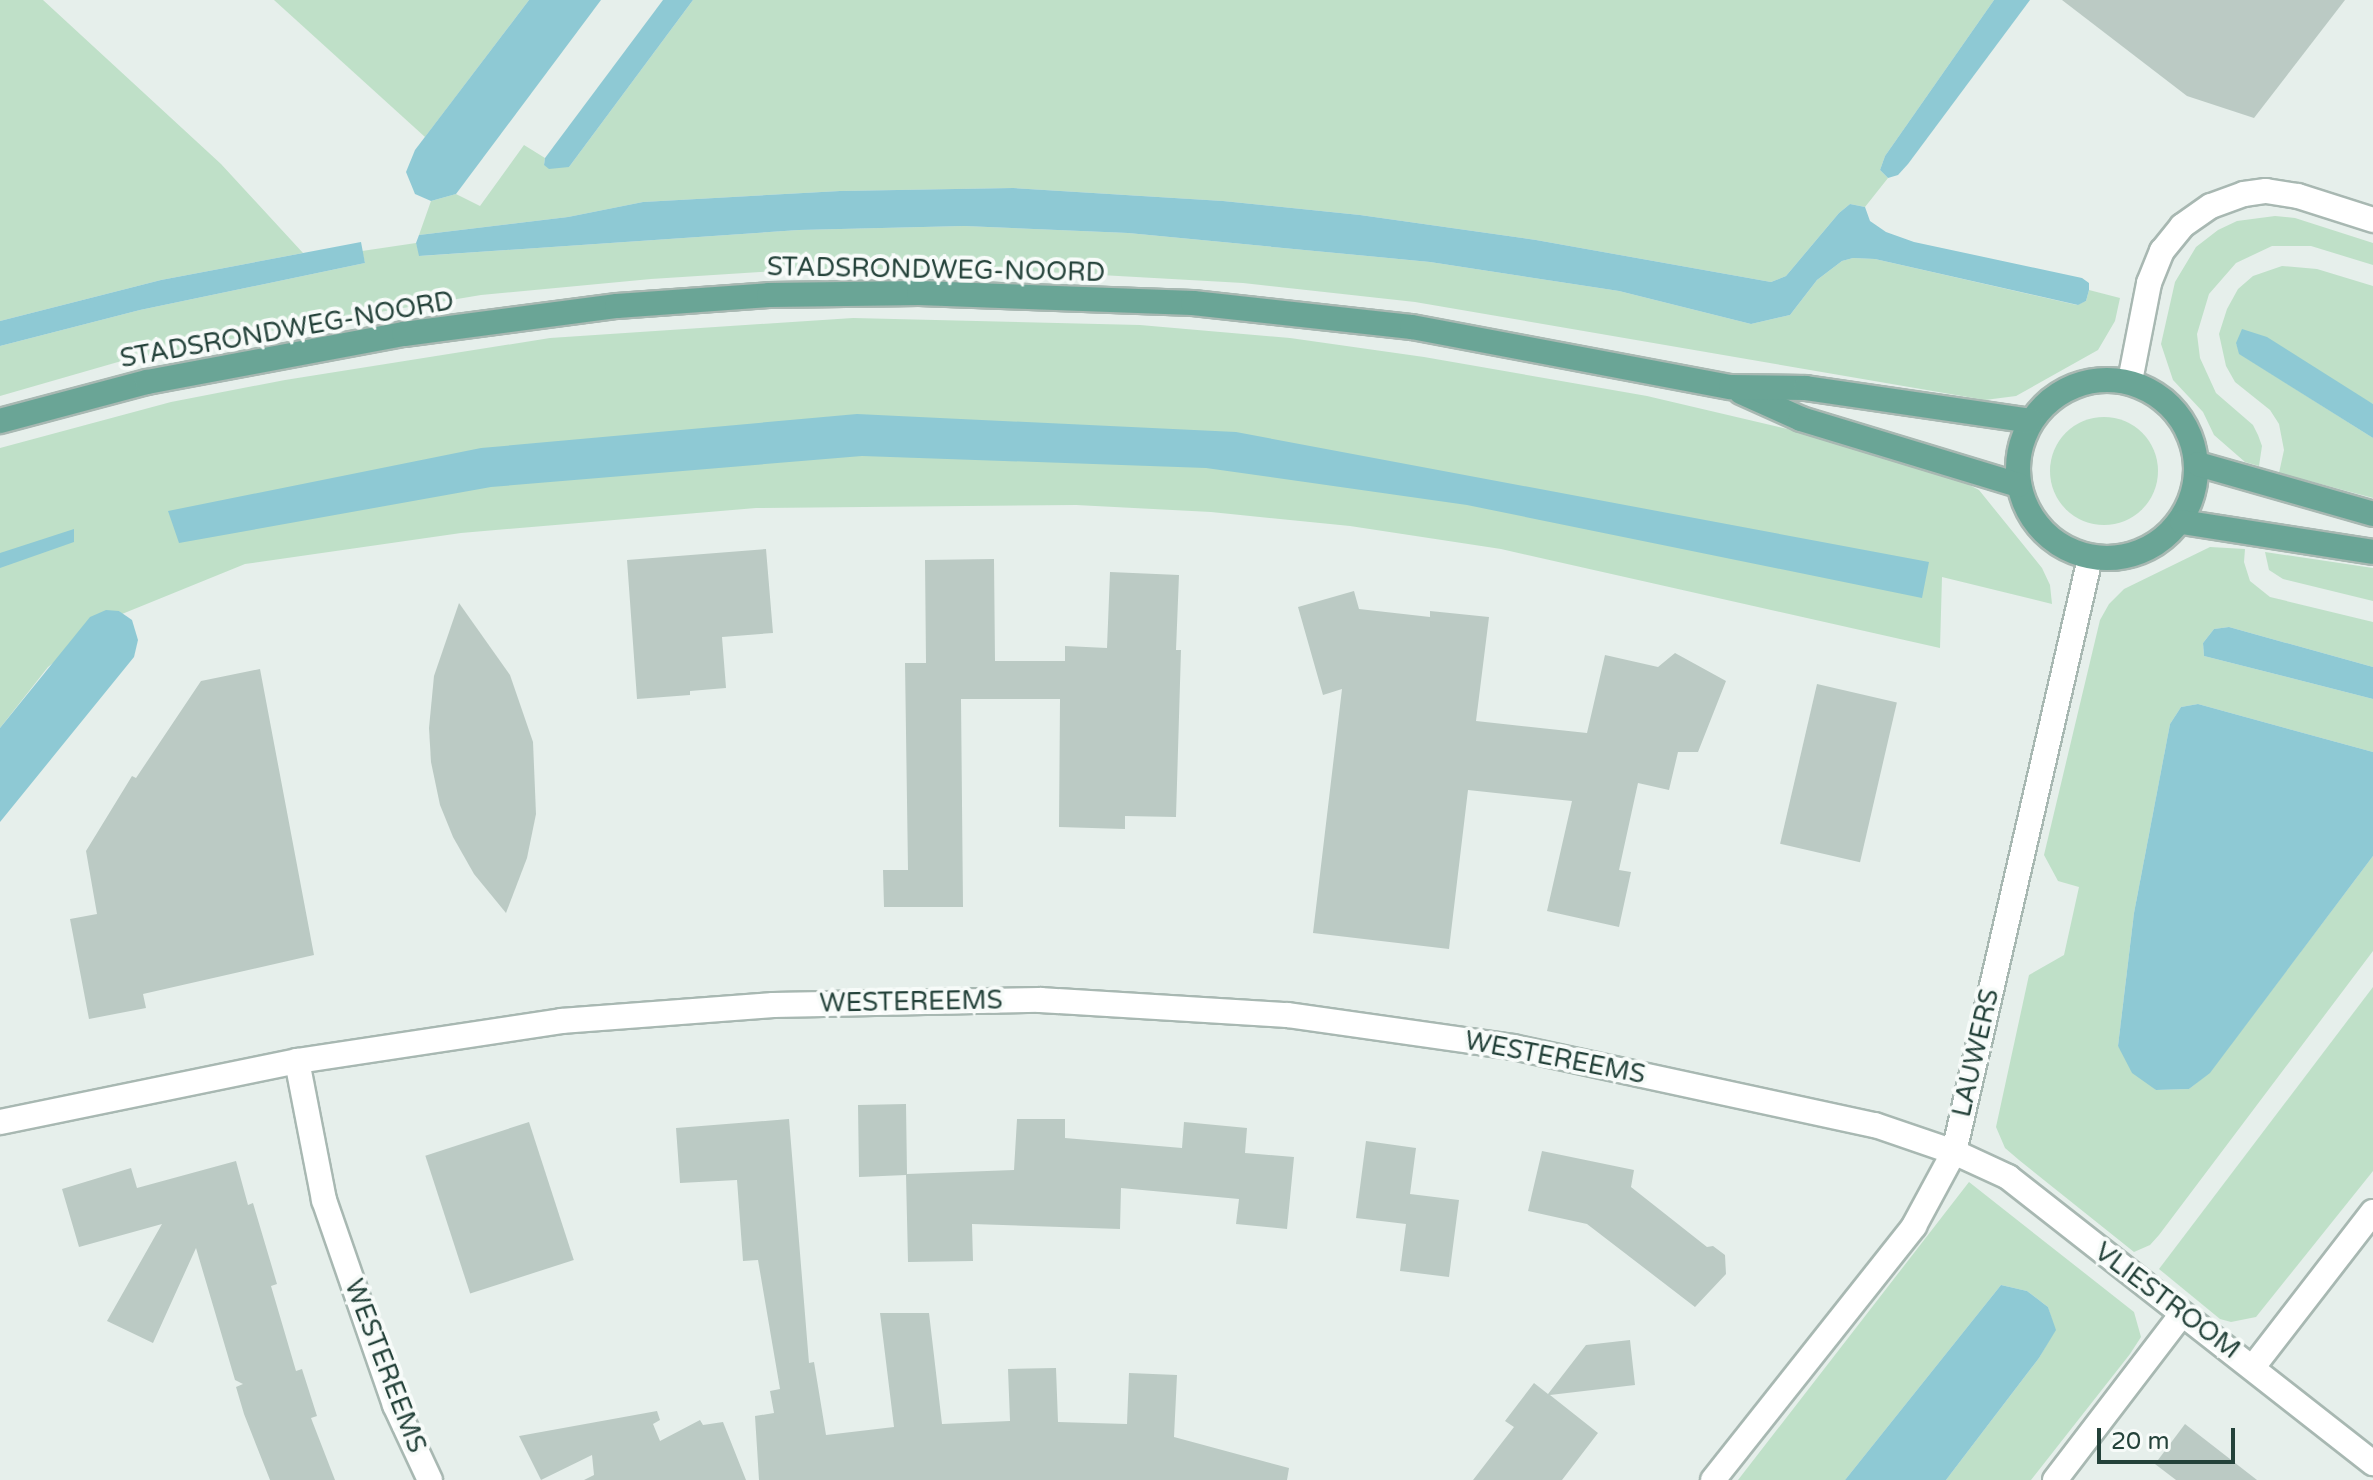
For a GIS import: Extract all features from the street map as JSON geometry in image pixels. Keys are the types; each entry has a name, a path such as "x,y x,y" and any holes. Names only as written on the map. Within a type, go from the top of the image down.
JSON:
{"main road":[{"name":"STADSRONDWEG-NOORD","path":"0,421 147,382 372,338 617,306 769,295 919,293 1193,303 1412,327 1731,387 1806,388 2031,421"},
{"path":"2092,380 2130,381 2164,398 2188,428 2198,464 2195,493 2182,522 2158,543 2126,557 2090,558 2057,544 2032,519 2018,485 2018,452 2031,421 2057,393 2092,380"},
{"name":"STADSRONDWEG-NOORD","path":"1731,387 1801,419 2018,485"},
{"path":"2198,464 2373,514"},
{"path":"2182,522 2373,552"}],"street":[{"path":"2130,381 2149,283 2162,251 2182,226 2211,206 2244,194 2266,191 2298,196 2373,220"},
{"name":"LAUWERS","path":"1713,1480 1914,1226 1954,1152 2090,558"},
{"name":"WESTEREEMS","path":"430,1480 395,1405 324,1200 297,1061 561,1021 773,1005 1040,1000 1288,1015 1513,1047 1875,1125 1954,1152"},
{"path":"0,1122 297,1061"},
{"name":"VLIESTROOM","path":"1954,1152 2008,1177 2373,1463"},
{"path":"2253,1367 2373,1212"},
{"path":"2055,1480 2182,1314"}],"green space":[{"path":"0,0 43,0 221,164 303,253 161,280 0,321"},
{"path":"274,0 529,0 425,137"},
{"path":"693,0 1994,0 1885,156 1880,170 1888,178 1865,207 1850,204 1839,213 1786,276 1771,282 1536,240 1360,215 1223,201 1013,188 840,191 643,202 568,217 419,235 431,201 456,194 480,206 524,145 545,158 544,165 569,167"},
{"path":"2275,216 2295,218 2373,243 2373,265 2311,246 2272,246 2236,263 2209,294 2197,334 2200,358 2216,393 2253,425 2262,446 2259,466 2245,462 2214,435 2203,412 2173,380 2161,344 2175,282 2196,247 2218,230 2237,221"},
{"path":"964,226 1128,233 1430,262 1619,291 1751,324 1790,315 1817,280 1842,261 1853,258 1875,259 2077,305 2086,301 2089,290 2120,298 2115,321 2098,350 2016,396 1985,400 1415,302 1243,283 992,269 808,269 651,279 481,295 296,326 118,362 0,396 0,346 140,310 365,263 362,251 416,243 420,256 799,230"},
{"path":"2282,266 2317,269 2373,286 2373,404 2236,343 2240,354 2373,438 2373,498 2279,473 2284,450 2279,424 2270,410 2235,382 2226,366 2219,334 2238,289 2253,276"},
{"path":"853,318 1140,325 1290,338 1424,357 1647,396 1809,434 1960,480 1979,490 2042,568 2050,585 2052,604 1942,577 1940,648 1501,549 1350,526 1211,512 1076,505 756,508 461,533 245,564 122,614 119,611 48,667 0,728 0,448 171,402 285,380 550,338"},
{"path":"2104,417 2125,421 2142,433 2154,450 2158,471 2154,492 2142,509 2125,521 2104,525 2083,521 2066,509 2054,492 2050,471 2054,450 2066,433 2083,421"},
{"path":"2210,547 2245,549 2244,562 2250,581 2270,597 2373,622 2373,667 2229,627 2214,629 2203,643 2204,656 2373,699 2373,752 2198,704 2181,707 2170,724 2134,913 2118,1046 2156,1090 2189,1089 2210,1072 2373,856 2373,951 2159,1235 2150,1245 2134,1252 2005,1148 1996,1127 2029,975 2064,955 2079,887 2058,881 2044,855 2100,620 2109,604 2124,589"},
{"path":"2265,552 2373,568 2373,601 2283,579 2269,570"},
{"path":"2373,987 2373,1171 2256,1317 2231,1322 2220,1319 2159,1269"},
{"path":"1969,1182 2134,1312 2141,1337 2130,1354 2031,1480 1946,1480 2039,1358 2055,1330 2048,1307 2027,1291 2001,1285 1845,1480 1738,1480"}],"water":[{"path":"529,0 601,0 456,194 431,201 415,194 406,172 415,150"},
{"path":"663,0 693,0 569,167 549,169 544,165 545,158"},
{"path":"1994,0 2030,0 1908,164 1898,175 1888,178 1880,170 1885,156"},
{"path":"1013,188 1223,201 1360,215 1536,240 1771,282 1786,276 1850,204 1865,207 1870,221 1886,232 1914,242 2082,278 2089,283 2089,290 2086,301 2078,305 1875,259 1853,258 1842,261 1817,280 1790,315 1751,324 1619,291 1430,262 1128,233 964,226 799,230 419,256 416,243 419,235 568,217 643,202 840,191"},
{"path":"361,242 365,263 140,310 0,346 0,321 161,280"},
{"path":"2242,329 2267,337 2373,404 2373,438 2239,354 2236,343"},
{"path":"857,414 1236,432 1929,562 1922,598 1467,505 1206,468 862,456 491,487 179,543 168,511 481,448"},
{"path":"74,529 74,542 0,568 0,553"},
{"path":"106,610 119,611 132,620 138,640 134,657 0,822 0,728 90,617"},
{"path":"2229,627 2373,667 2373,699 2204,656 2203,643 2214,629"},
{"path":"2198,704 2373,752 2373,856 2210,1073 2189,1089 2156,1090 2132,1073 2118,1046 2134,913 2170,724 2181,707"},
{"path":"2001,1285 2027,1291 2048,1307 2056,1330 2039,1358 1946,1480 1845,1480"}],"building":[{"path":"2062,0 2345,0 2254,118 2187,96"},
{"path":"766,549 773,633 722,637 726,688 690,691 690,695 637,699 627,560"},
{"path":"994,559 995,661 1065,661 1065,646 1107,648 1110,572 1179,575 1176,650 1181,650 1176,817 1125,816 1125,829 1059,827 1060,699 961,699 963,907 884,907 883,870 908,870 905,663 926,663 925,560"},
{"path":"1354,591 1359,609 1430,617 1430,611 1489,617 1476,721 1587,733 1605,655 1658,667 1675,653 1726,681 1698,752 1678,752 1669,790 1638,783 1619,870 1631,872 1619,927 1547,911 1572,801 1468,790 1449,949 1313,933 1342,689 1323,695 1298,607"},
{"path":"459,603 510,675 533,742 536,814 527,858 506,913 474,874 453,837 440,805 431,762 429,728 434,676"},
{"path":"260,669 314,955 143,994 146,1008 89,1019 70,919 97,914 86,851 132,776 136,778 201,681"},
{"path":"1817,684 1897,702 1860,862 1780,844"},
{"path":"906,1104 907,1174 1014,1170 1017,1119 1065,1119 1065,1138 1182,1148 1184,1122 1247,1128 1245,1153 1294,1157 1287,1229 1236,1224 1239,1199 1121,1188 1120,1229 972,1224 973,1261 908,1262 906,1175 859,1177 858,1105"},
{"path":"789,1119 809,1363 814,1362 826,1435 894,1427 880,1313 929,1313 942,1424 1010,1421 1008,1369 1056,1368 1058,1422 1127,1424 1129,1373 1177,1375 1174,1437 1289,1468 1287,1480 759,1480 755,1416 774,1413 770,1391 780,1389 758,1260 743,1261 737,1180 680,1183 676,1128"},
{"path":"529,1122 574,1260 470,1294 425,1156"},
{"path":"1366,1141 1416,1148 1410,1194 1459,1200 1449,1277 1400,1271 1406,1224 1356,1218"},
{"path":"1542,1151 1634,1170 1631,1187 1707,1247 1713,1246 1725,1255 1726,1274 1695,1307 1587,1224 1528,1211"},
{"path":"236,1161 248,1205 253,1203 277,1284 271,1286 296,1371 302,1369 317,1416 311,1418 335,1480 270,1480 244,1414 236,1387 243,1384 235,1380 196,1248 153,1343 107,1321 162,1224 79,1247 62,1189 131,1168 137,1188"},
{"path":"1630,1340 1635,1385 1550,1395 1598,1433 1562,1480 1473,1480 1514,1427 1505,1421 1534,1383 1548,1394 1586,1345"},
{"path":"657,1411 660,1420 653,1424 660,1441 700,1420 703,1425 723,1422 746,1480 584,1480 594,1475 592,1455 541,1480 519,1436"},
{"path":"2185,1424 2257,1480 2176,1480 2155,1464"}]}
